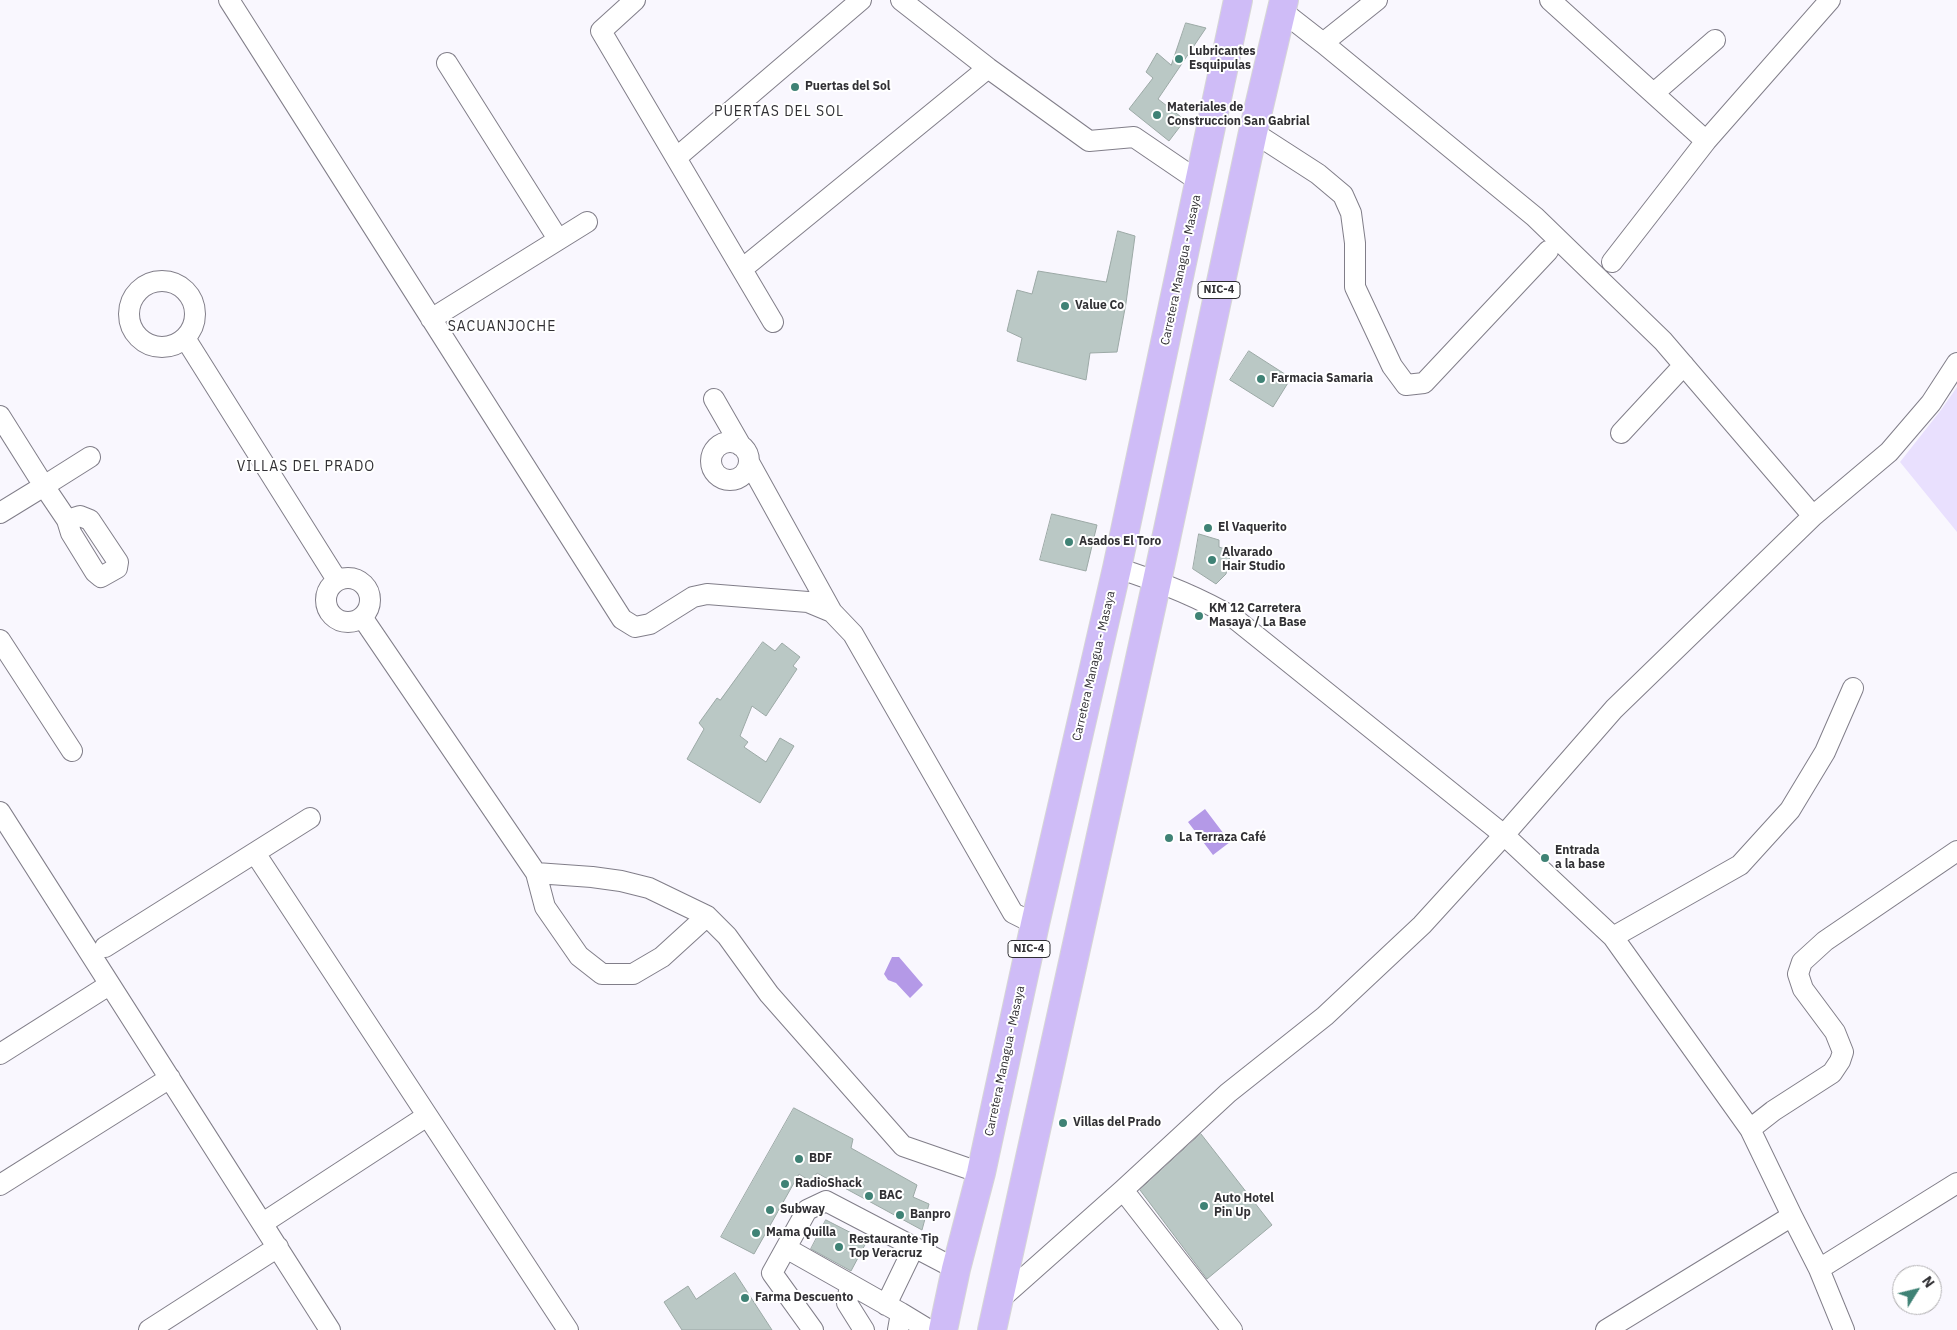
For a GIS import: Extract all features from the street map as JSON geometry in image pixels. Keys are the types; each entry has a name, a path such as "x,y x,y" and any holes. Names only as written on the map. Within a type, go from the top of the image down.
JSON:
{"highway":[{"name":"Carretera Managua - Masaya","path":"942,1330 981,1173 1035,924 1117,568 1238,0"},
{"name":"NIC-4","path":"994,1329 998,1301 1157,581 1251,142 1283,6"},
{"path":"1218,98 1224,107 1233,110 1249,105 1261,97"},
{"path":"1210,135 1219,131 1229,132 1251,142"}],"street":[{"path":"229,0 622,619 635,626 650,624 693,597 707,594 808,602 832,612"},
{"path":"636,0 601,31 773,322"},
{"path":"676,158 861,0"},
{"path":"901,0 988,68 1089,141 1134,137 1200,182"},
{"path":"1323,43 1377,0"},
{"path":"1550,0 1706,141"},
{"path":"1612,262 1706,141 1830,0"},
{"path":"1283,6 1323,43 1535,216 1662,341 1813,516"},
{"path":"1654,94 1716,40"},
{"path":"447,63 558,239"},
{"path":"742,269 988,68"},
{"path":"1251,142 1318,174 1343,195 1351,213 1355,243 1355,287 1392,366 1406,385 1424,383 1548,251"},
{"path":"431,319 587,222"},
{"path":"185,338 337,580"},
{"path":"998,1301 1123,1190 1228,1093 1325,1016 1422,925 1614,709 1813,516 1889,452 1930,403 1957,363"},
{"path":"1620,433 1684,365"},
{"path":"714,399 832,612 853,634 1013,913 1035,924"},
{"path":"0,416 67,520"},
{"path":"0,513 90,457"},
{"path":"1117,568 1157,581 1203,600 1234,618 1504,835 1613,937 1750,1129 1819,1269 1844,1330"},
{"path":"351,578 358,580 368,590 370,605 362,617 348,622 335,618 330,612 326,606 327,591 337,580 351,578"},
{"path":"362,617 536,873 545,907 579,956 602,974 633,974 662,957 707,916"},
{"path":"0,640 72,751"},
{"path":"1613,937 1740,865 1790,810 1825,752 1853,688"},
{"path":"0,812 330,1330"},
{"path":"105,947 310,818"},
{"path":"1750,1129 1773,1110 1832,1073 1840,1061 1843,1052 1835,1032 1803,989 1798,974 1802,962 1825,942 1957,851"},
{"path":"255,853 568,1330"},
{"path":"536,873 601,878 649,888 707,916 727,936 769,994 903,1146 981,1173"},
{"path":"0,1054 110,985"},
{"path":"0,1185 170,1078"},
{"path":"263,1223 427,1116"},
{"path":"1819,1269 1957,1182"},
{"path":"1123,1190 1232,1330"},
{"path":"814,1330 772,1273 807,1210 826,1202 956,1269"},
{"path":"1606,1330 1792,1216"},
{"path":"149,1330 278,1247"},
{"path":"895,1316 914,1247"},
{"path":"786,1248 850,1285 895,1316 929,1330"},
{"path":"850,1285 847,1303 864,1330"}],"shaded area":[{"path":"1957,387 1957,532 1900,462"},
{"path":"1205,809 1230,842 1213,855 1188,822"},
{"path":"892,957 899,957 923,985 910,998 896,983 888,980 884,974"}],"building":[{"path":"1186,23 1206,28 1158,99 1185,120 1169,141 1129,109 1153,78 1146,72 1157,53 1171,65"},
{"name":"Value Co","path":"1118,231 1135,236 1117,352 1090,353 1086,380 1017,361 1022,338 1007,331 1017,290 1032,294 1038,271 1106,282"},
{"name":"Farmacia Samaria","path":"1249,351 1291,378 1273,407 1230,380"},
{"name":"Asados El Toro","path":"1052,514 1097,525 1086,571 1040,560"},
{"name":"Alvarado Hair Studio","path":"1199,534 1219,540 1219,547 1231,551 1226,574 1216,584 1193,569"},
{"path":"763,642 775,651 782,643 800,657 793,666 797,669 766,716 752,706 740,736 748,742 744,747 766,762 780,738 794,746 760,803 687,759 704,729 699,723 717,698 720,700"},
{"path":"794,1108 853,1139 851,1148 917,1185 913,1197 929,1204 922,1230 817,1173 811,1182 799,1174 754,1254 721,1237"},
{"name":"Auto Hotel Pin Up","path":"1201,1134 1272,1225 1207,1279 1140,1190"},
{"path":"826,1220 867,1241 851,1271 811,1249"},
{"path":"735,1273 772,1330 682,1330 664,1302 688,1286 696,1299"}],"place":[{"name":"Lubricantes Esquipulas","path":"1179,59"},
{"name":"Puertas del Sol","path":"795,87"},
{"name":"Materiales de Construccion San Gabrial","path":"1157,115"},
{"name":"Value Co","path":"1065,306"},
{"name":"Farmacia Samaria","path":"1261,379"},
{"name":"El Vaquerito","path":"1208,528"},
{"name":"Asados El Toro","path":"1069,542"},
{"name":"Alvarado Hair Studio","path":"1212,560"},
{"name":"KM 12 Carretera Masaya / La Base","path":"1199,616"},
{"name":"La Terraza Café","path":"1169,838"},
{"name":"Entrada a la base","path":"1545,858"},
{"name":"Villas del Prado","path":"1063,1123"},
{"name":"BDF","path":"799,1159"},
{"name":"RadioShack","path":"785,1184"},
{"name":"BAC","path":"869,1196"},
{"name":"Auto Hotel Pin Up","path":"1204,1206"},
{"name":"Subway","path":"770,1210"},
{"name":"Banpro","path":"900,1215"},
{"name":"Mama Quilla","path":"756,1233"},
{"name":"Restaurante Tip Top Veracruz","path":"839,1247"},
{"name":"Farma Descuento","path":"745,1298"}],"district":[{"name":"PUERTAS DEL SOL","path":"779,112"},
{"name":"SACUANJOCHE","path":"502,327"},
{"name":"VILLAS DEL PRADO","path":"306,467"}]}
